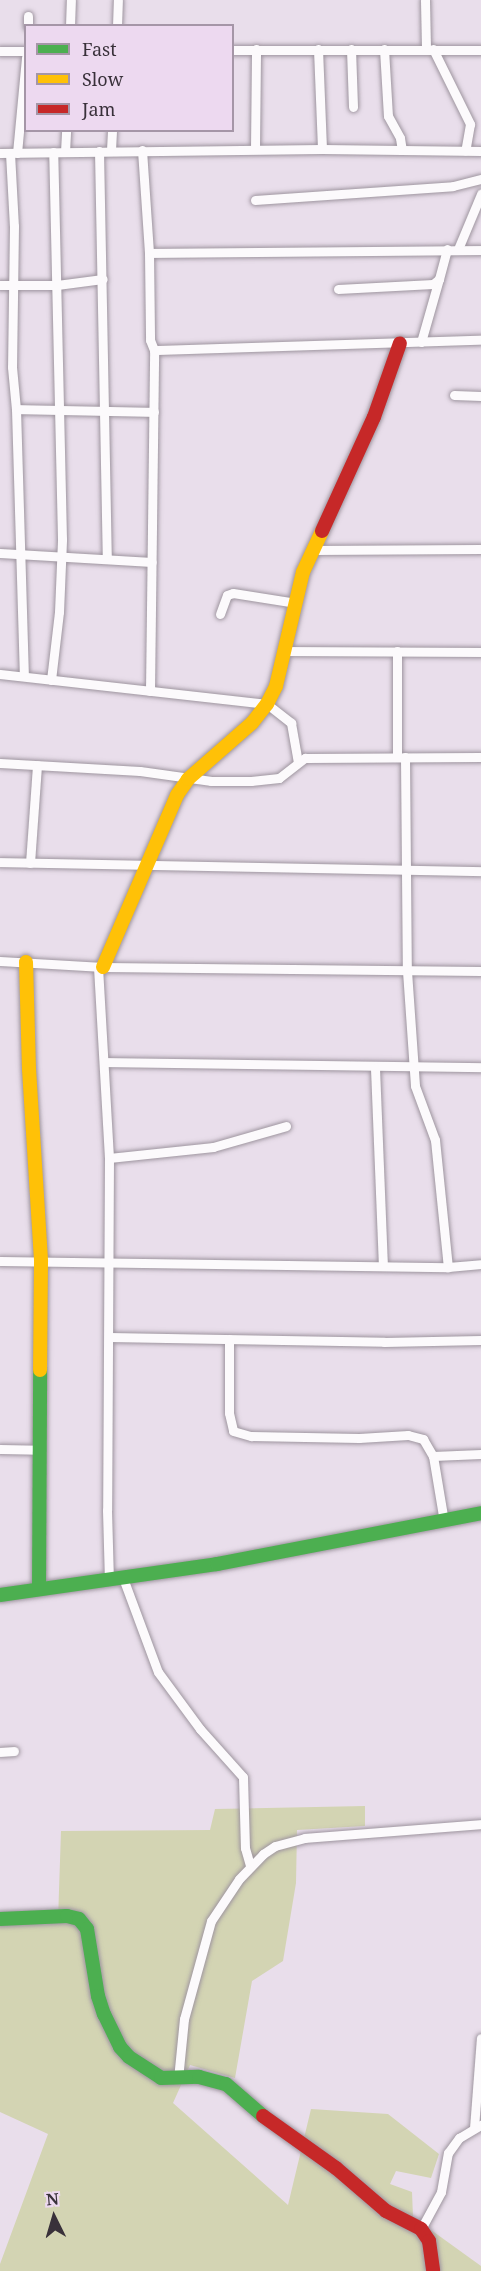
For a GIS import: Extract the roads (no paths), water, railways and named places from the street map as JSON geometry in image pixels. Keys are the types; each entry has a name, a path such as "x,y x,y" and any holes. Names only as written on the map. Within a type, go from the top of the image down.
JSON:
{"street":[{"path":"70,24 71,0"},
{"path":"117,24 118,0"},
{"path":"425,0 429,49 470,124 465,151"},
{"path":"351,49 353,107"},
{"path":"384,49 388,116 400,138 402,150"},
{"path":"234,50 481,50"},
{"path":"255,149 256,50"},
{"path":"318,50 322,149"},
{"path":"0,51 24,51"},
{"path":"24,68 9,153 14,226 12,367 16,409 24,676"},
{"path":"65,152 66,132"},
{"path":"111,150 112,132"},
{"path":"9,153 255,149 481,151"},
{"path":"142,150 150,340 154,351 150,691"},
{"path":"99,151 107,559"},
{"path":"51,680 59,612 61,556 60,411 53,152"},
{"path":"255,200 453,186 481,178"},
{"path":"458,249 481,194"},
{"path":"421,342 447,249"},
{"path":"148,253 481,250"},
{"path":"0,285 57,285 103,279"},
{"path":"338,289 433,284 439,279"},
{"path":"154,351 481,340"},
{"path":"250,1866 245,1848 243,1777 205,1735 158,1672 116,1579 107,1488 109,1158 100,967 148,866 167,813 188,779 236,738 267,704 276,686 296,603 312,550 374,417 400,343"},
{"path":"454,395 481,396"},
{"path":"16,409 154,412"},
{"path":"312,550 481,549"},
{"path":"0,554 152,562"},
{"path":"220,614 227,595 233,593 296,603"},
{"path":"285,651 481,652"},
{"path":"398,651 406,870 407,971 414,1068 417,1095 435,1140 448,1267"},
{"path":"0,674 267,704 291,723 298,761"},
{"path":"0,763 140,771 188,779 272,780 279,778 298,761 315,757 481,757"},
{"path":"30,863 37,765"},
{"path":"0,862 481,871"},
{"path":"0,961 100,967 249,966 481,971"},
{"path":"26,962 29,1069 41,1262 39,1589"},
{"path":"105,1062 301,1064 375,1068 481,1067"},
{"path":"375,1068 383,1265"},
{"path":"109,1158 213,1147 286,1126"},
{"path":"0,1261 448,1267 481,1264"},
{"path":"109,1337 481,1340"},
{"path":"229,1339 230,1422 237,1434 336,1438 416,1436 427,1443 433,1456 444,1521"},
{"path":"0,1449 39,1450"},
{"path":"433,1456 481,1454"},
{"path":"0,1595 116,1579 481,1514"},
{"path":"0,1752 14,1751"},
{"path":"178,2079 184,2019 206,1934 222,1901 250,1866 275,1845 287,1841 481,1824"},
{"path":"0,1919 67,1916 79,1918 87,1929 98,1996 120,2047 152,2073 169,2079 199,2077 226,2084 280,2130 345,2175 386,2211 421,2229 429,2241 433,2271"},
{"path":"421,2229 441,2192 448,2153 459,2138 477,2127 481,2038"}]}
